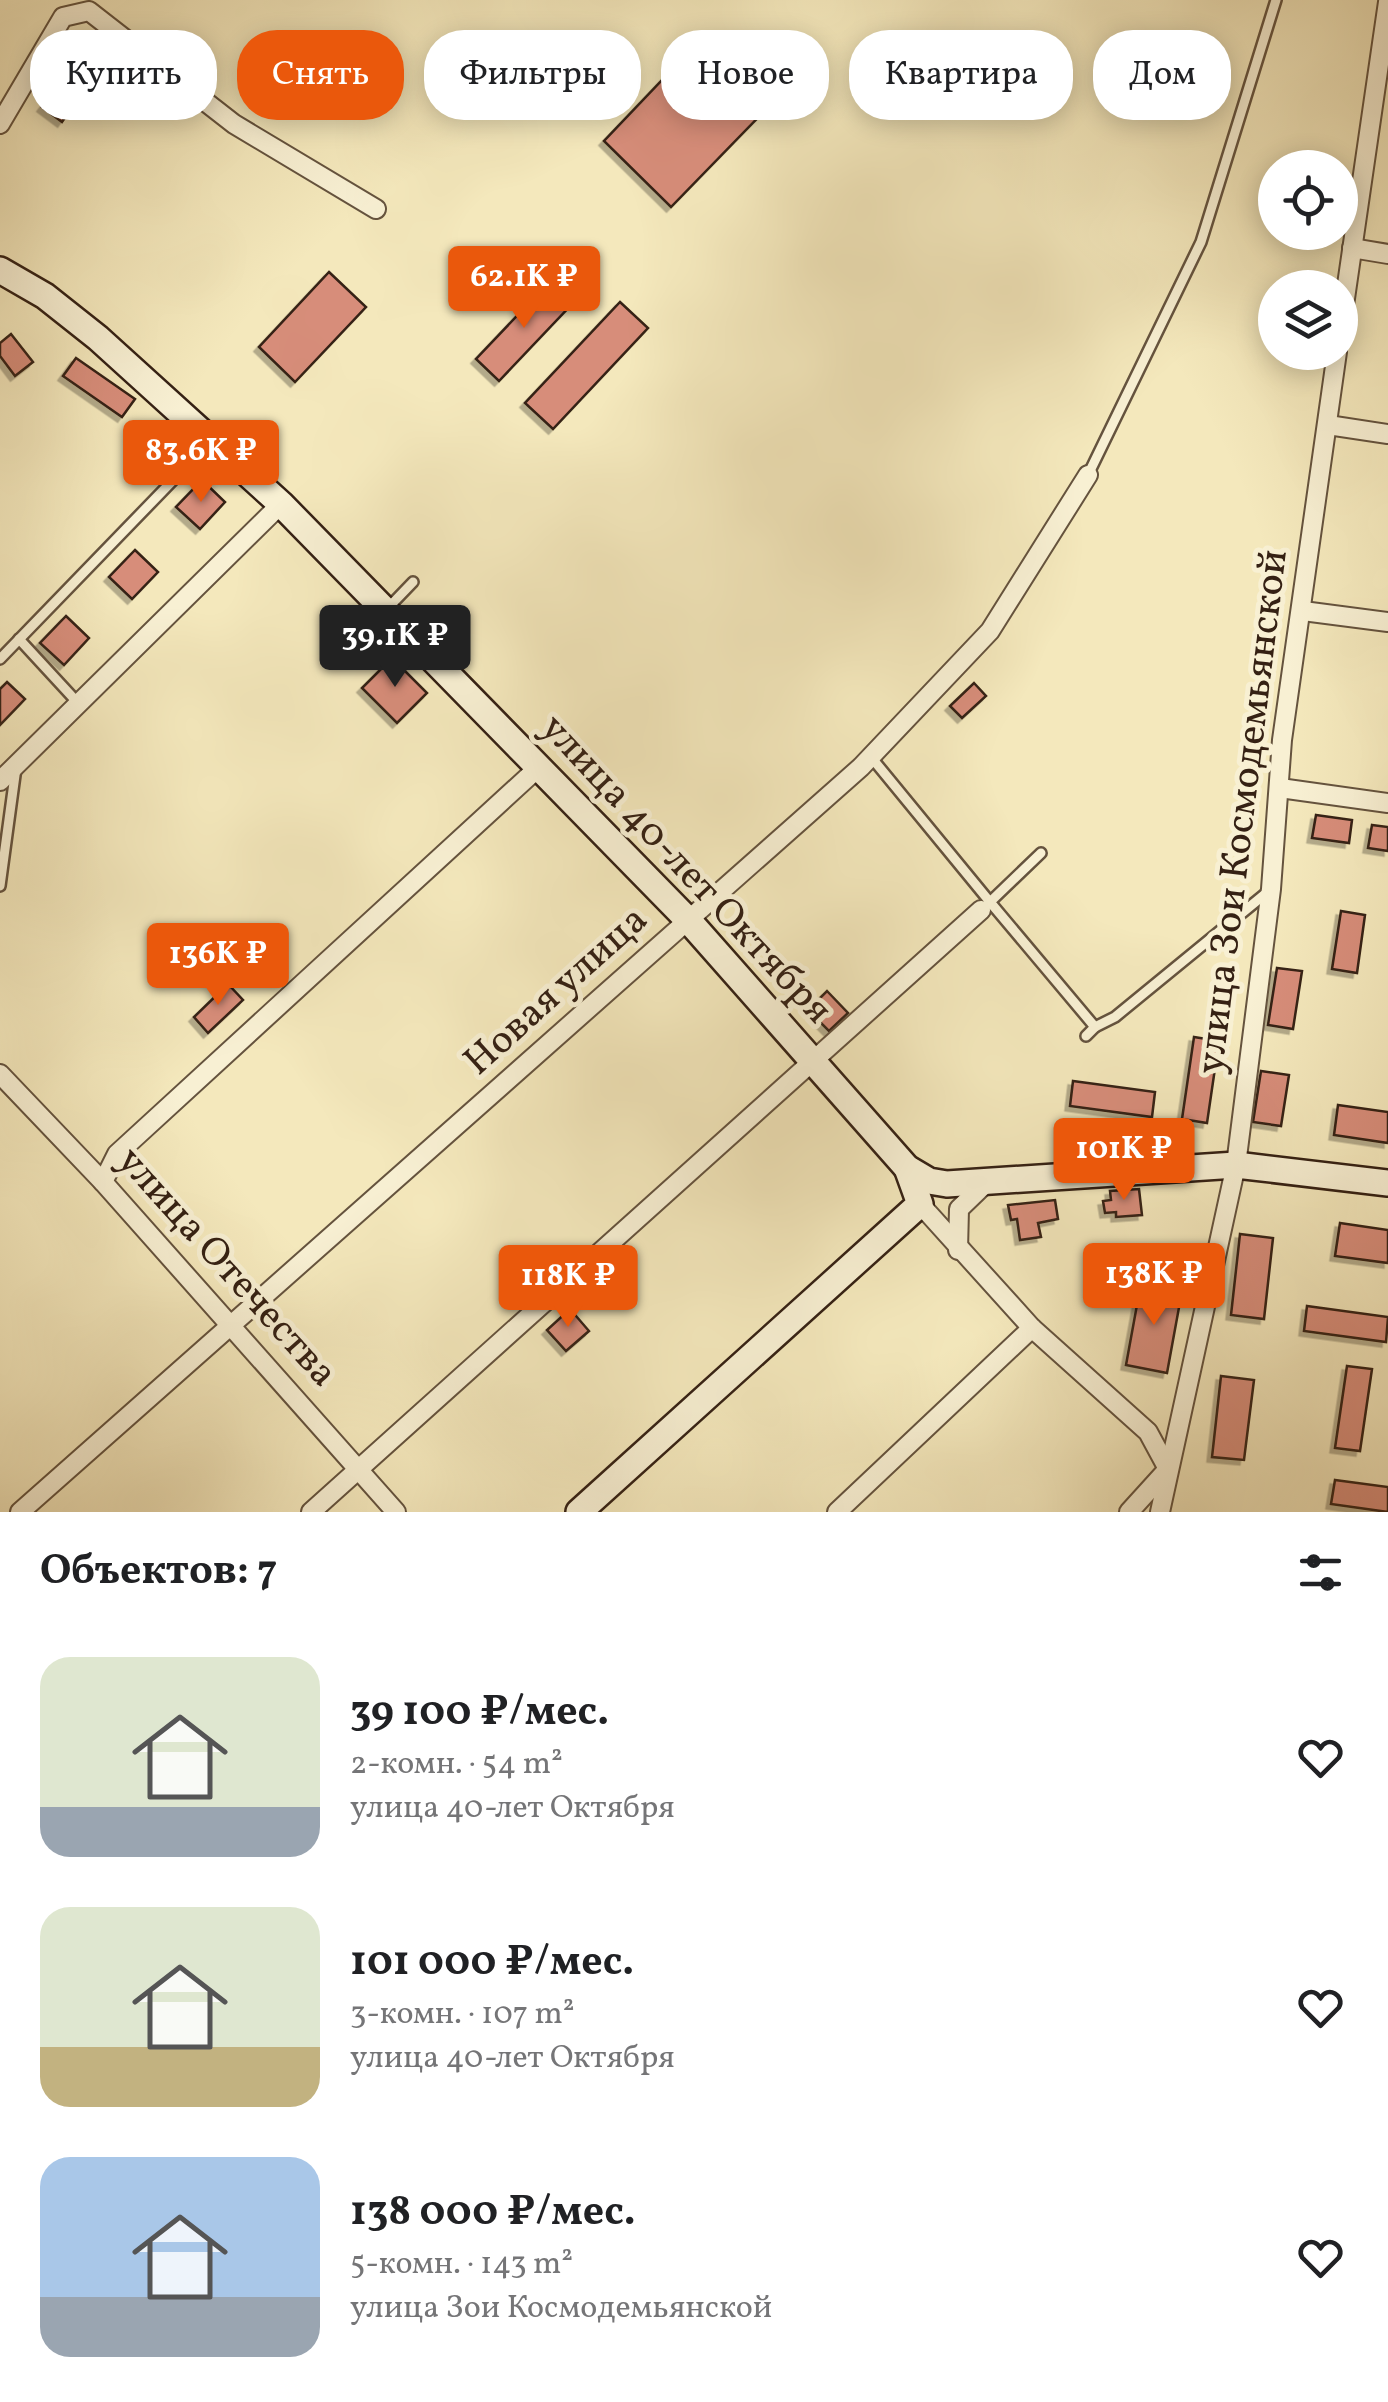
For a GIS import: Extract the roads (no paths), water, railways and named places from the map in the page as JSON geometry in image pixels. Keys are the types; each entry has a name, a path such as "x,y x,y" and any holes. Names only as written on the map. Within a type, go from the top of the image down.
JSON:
{"street":[{"path":"1358,213 1383,66 1388,2"},
{"path":"0,124 64,17 88,6 234,124 376,209"},
{"path":"1358,249 1388,254"},
{"name":"улица 40-лет Октября","path":"0,270 45,296 98,338 212,439 540,766 690,922 907,1168 920,1204 958,1250 1032,1328 1148,1432 1168,1468"},
{"name":"улица Зои Космодемьянской","path":"1163,1512 1168,1468 1236,1164 1271,889 1282,740 1336,370"},
{"path":"1328,425 1388,434"},
{"name":"Новая улица","path":"20,1512 690,922 870,757 990,631 1088,476"},
{"path":"0,782 281,504"},
{"path":"1302,611 1388,622"},
{"path":"103,1182 117,1154 540,766"},
{"path":"1280,788 1388,803"},
{"path":"310,1512 986,906"},
{"name":"улица Отечества","path":"0,1074 103,1182 396,1512"},
{"name":"улица 40-лет Октября","path":"907,1168 946,1184 1236,1164 1388,1183"},
{"path":"958,1250 958,1209 987,1182"},
{"path":"579,1512 920,1204"},
{"path":"837,1512 1032,1328"},
{"path":"1129,1512 1168,1468"}],"lane":[{"path":"1088,476 1201,242 1276,0"},
{"path":"0,658 212,439"},
{"path":"386,611 414,582"},
{"path":"19,639 79,704"},
{"path":"870,757 986,906 1096,1027"},
{"path":"0,886 16,765"},
{"path":"986,906 1040,853"},
{"path":"1086,1036 1115,1017 1271,889"}]}
